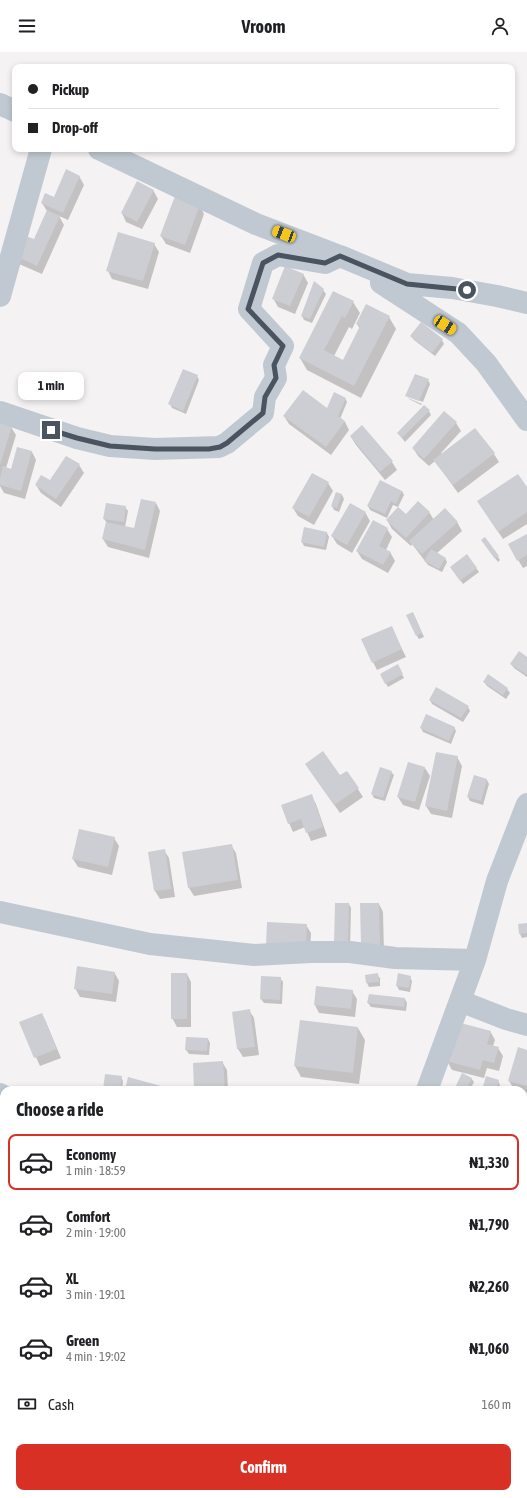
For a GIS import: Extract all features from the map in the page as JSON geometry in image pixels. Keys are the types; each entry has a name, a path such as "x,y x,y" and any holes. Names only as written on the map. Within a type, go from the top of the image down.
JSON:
{"street":[{"path":"0,104 12,110"},
{"path":"0,296 40,152"},
{"path":"105,152 256,224 340,256 407,284 452,288 527,303"},
{"path":"0,412 77,438 110,446 155,449 220,447 227,443 263,413 265,397 276,378 274,365 283,346 248,309 263,263 278,255 325,263 340,256"},
{"path":"340,256 458,333 486,363 527,420"},
{"path":"428,1086 475,960 497,881 527,804"},
{"path":"0,912 150,944 254,955 311,952 350,952 395,958 475,960"},
{"path":"460,1001 506,1019 527,1025"}],"building":[{"path":"66,169 80,176 63,213 41,203 45,193 54,197"},
{"path":"137,181 154,190 137,222 121,213"},
{"path":"175,196 200,205 185,245 160,236"},
{"path":"47,210 60,216 37,266 14,255 23,235 34,239"},
{"path":"118,232 155,243 143,281 106,271"},
{"path":"285,266 304,274 290,306 272,299"},
{"path":"314,281 324,289 310,319 301,316"},
{"path":"333,291 354,301 345,318 342,316 324,350 343,360 360,326 356,324 366,304 390,316 354,386 299,358"},
{"path":"421,322 443,339 432,353 410,336"},
{"path":"183,369 198,375 183,411 168,404"},
{"path":"415,374 429,379 419,401 405,396"},
{"path":"303,390 327,408 334,392 346,398 338,416 345,421 326,447 283,416"},
{"path":"424,405 430,410 402,438 397,433"},
{"path":"444,411 457,422 424,459 412,448"},
{"path":"0,423 12,426 0,465"},
{"path":"362,425 393,461 380,472 350,436"},
{"path":"475,428 495,453 453,485 433,460"},
{"path":"17,447 32,451 21,491 0,485 3,466 11,469"},
{"path":"66,456 80,464 56,499 35,485 41,475 50,480"},
{"path":"312,473 329,482 309,517 292,508"},
{"path":"518,474 527,487 527,512 498,532 477,501"},
{"path":"380,480 402,491 396,504 391,501 385,514 367,506"},
{"path":"336,492 342,494 337,508 331,506"},
{"path":"141,499 156,502 145,550 102,539 106,522 134,528"},
{"path":"418,501 430,512 406,538 386,520 398,507 406,514"},
{"path":"106,503 126,506 124,522 103,519"},
{"path":"350,503 366,512 347,545 331,536"},
{"path":"445,508 458,522 422,554 409,541"},
{"path":"373,520 388,528 379,546 391,552 383,565 356,551"},
{"path":"304,527 327,532 324,547 301,542"},
{"path":"527,534 527,555 517,561 508,544"},
{"path":"485,537 499,556 495,559 481,540"},
{"path":"431,549 446,558 439,569 424,561"},
{"path":"467,554 477,568 460,581 450,567"},
{"path":"413,612 422,633 416,636 406,615"},
{"path":"392,626 402,649 372,663 361,639"},
{"path":"519,651 527,657 527,675 510,664"},
{"path":"398,664 403,674 385,684 380,674"},
{"path":"488,674 508,688 503,695 483,682"},
{"path":"436,687 469,706 461,718 429,700"},
{"path":"426,714 455,727 449,741 420,728"},
{"path":"323,751 340,775 347,771 359,788 334,805 305,764"},
{"path":"436,752 458,756 447,811 425,806"},
{"path":"408,762 425,767 415,802 397,797"},
{"path":"380,767 392,771 383,798 371,794"},
{"path":"474,775 487,779 481,801 467,797"},
{"path":"312,794 323,827 306,833 301,819 288,824 281,805"},
{"path":"79,829 115,837 108,867 72,859"},
{"path":"232,844 238,880 188,888 182,852"},
{"path":"165,849 171,889 154,891 148,852"},
{"path":"335,903 349,903 348,945 334,945"},
{"path":"360,903 379,903 380,945 361,946"},
{"path":"267,922 307,924 306,945 266,945"},
{"path":"527,923 527,933 519,934 518,924"},
{"path":"77,966 115,972 112,994 74,989"},
{"path":"171,973 187,973 187,1019 171,1019"},
{"path":"378,973 379,982 366,983 365,975"},
{"path":"398,973 411,976 409,988 396,986"},
{"path":"261,976 281,977 280,1000 260,999"},
{"path":"316,986 353,990 351,1009 314,1005"},
{"path":"369,994 405,998 404,1007 367,1003"},
{"path":"250,1009 255,1047 237,1049 232,1012"},
{"path":"42,1013 57,1049 34,1058 19,1022"},
{"path":"300,1020 358,1027 353,1073 294,1066"},
{"path":"457,1022 491,1031 487,1044 499,1047 494,1063 483,1060 480,1070 446,1061"},
{"path":"186,1037 208,1038 207,1051 185,1050"},
{"path":"518,1047 527,1050 527,1086 508,1081"},
{"path":"223,1061 225,1086 194,1086 193,1063"},
{"path":"462,1073 472,1078 468,1086 456,1086"},
{"path":"105,1074 122,1076 121,1086 104,1086"},
{"path":"486,1076 499,1080 497,1086 483,1086"},
{"path":"128,1077 161,1086 126,1086"}],"route":[{"path":"51,430 110,446 155,449 209,449 220,447 227,443 263,413 265,397 276,378 274,365 283,346 248,309 263,263 278,255 325,263 340,256 407,284 467,290"}]}
